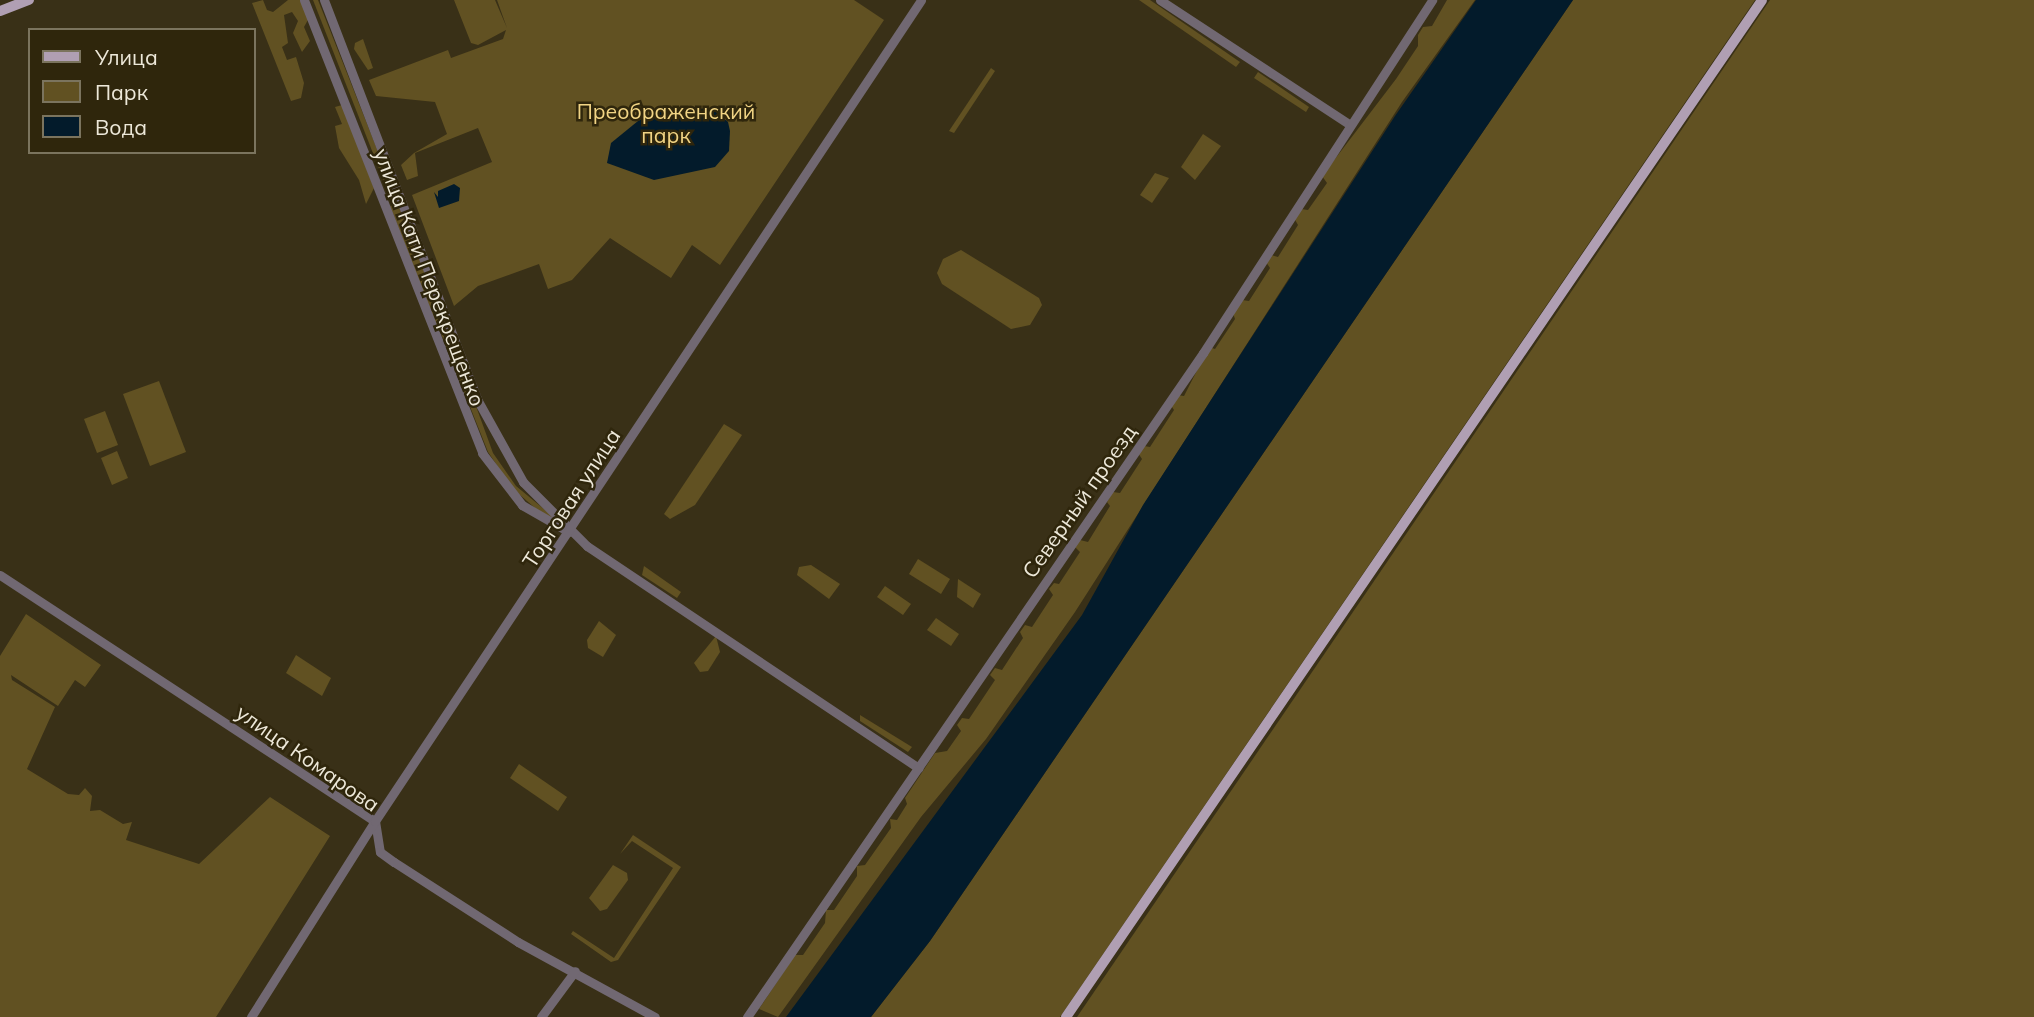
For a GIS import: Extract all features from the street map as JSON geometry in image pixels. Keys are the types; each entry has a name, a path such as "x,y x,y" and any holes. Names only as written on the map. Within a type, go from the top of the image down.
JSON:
{"main road":[{"path":"0,11 29,0"},
{"path":"1066,1017 1762,0"}],"street":[{"name":"улица Кати Перекрещенко","path":"304,0 482,453 522,505 570,533 919,768"},
{"name":"улица Кати Перекрещенко","path":"324,0 478,401 523,482 570,533"},
{"name":"Торговая улица","path":"251,1017 375,821 570,533 921,0"},
{"path":"1160,0 1349,124"},
{"name":"Северный проезд","path":"747,1017 1203,353 1349,124 1432,0"},
{"name":"улица Комарова","path":"0,575 375,821 380,852 517,942 575,971 655,1017"},
{"path":"541,1017 575,971"}],"green space":[{"path":"263,0 267,10 273,12 288,0 301,0 309,18 304,27 310,41 302,52 293,33 298,21 292,12 284,15 288,43 282,47 287,60 296,57 304,83 301,98 291,101 252,3"},
{"path":"313,0 318,0 392,187 387,189"},
{"name":"Преображенский парк","path":"454,0 495,0 507,28 497,0 854,0 884,20 720,265 692,245 671,278 610,238 572,280 548,289 539,264 478,286 454,306 412,195 492,162 478,128 415,153 418,176 407,180 401,165 414,153 447,134 435,102 376,96 369,80 448,50 451,58 503,39 506,30 478,45 471,43"},
{"path":"1139,0 1150,0 1240,62 1236,67"},
{"path":"1447,0 1475,0 1402,102 1075,612 986,739 921,817 778,1017 759,1009 795,955 803,955 825,923 826,910 834,910 857,876 857,866 865,865 891,828 890,819 897,820 907,804 905,798 935,753 947,751 961,731 957,725 962,718 969,719 995,680 990,675 995,668 1002,670 1023,638 1020,632 1025,625 1032,627 1053,595 1049,589 1054,583 1059,584 1080,552 1075,547 1080,540 1088,542 1110,506 1107,502 1113,492 1120,493 1142,459 1138,453 1144,446 1150,447 1174,410 1170,404 1177,395 1184,396 1209,347 1215,349 1235,319 1233,313 1242,300 1249,301 1270,268 1266,262 1271,255 1278,257 1298,225 1294,218 1301,209 1308,210 1327,183 1322,176 1396,79 1418,46 1418,35 1423,27 1432,26"},
{"path":"1573,0 1755,0 1060,1017 871,1017 930,941"},
{"path":"1770,0 2034,0 2034,1017 1077,1017"},
{"path":"363,39 373,68 368,70 354,49 355,43"},
{"path":"991,68 995,71 954,133 949,131"},
{"path":"1258,72 1309,107 1306,112 1254,78"},
{"path":"342,105 374,188 366,204 359,180 339,148 335,126 342,124 335,107"},
{"path":"1203,134 1221,146 1195,180 1181,167"},
{"path":"1155,173 1169,178 1152,203 1140,195"},
{"path":"398,203 445,326 438,330 390,206"},
{"path":"961,250 1039,298 1042,305 1030,325 1011,329 942,284 937,273 943,259"},
{"path":"448,329 493,453 516,486 556,519 548,519 513,489 488,452 440,331"},
{"path":"159,381 186,452 150,466 123,394"},
{"path":"105,411 118,445 97,453 84,419"},
{"path":"724,424 742,435 695,505 670,519 664,514"},
{"path":"117,451 128,478 112,485 101,458"},
{"path":"918,559 950,579 941,594 909,574"},
{"path":"811,565 840,584 829,599 797,575 799,567"},
{"path":"644,566 681,592 677,598 642,575"},
{"path":"958,579 981,594 973,608 957,597"},
{"path":"885,586 911,604 903,615 877,597"},
{"path":"26,614 101,665 85,687 75,680 58,706 11,675 12,680 55,707 27,769 68,794 79,795 85,788 92,796 90,811 100,810 123,824 132,822 126,840 199,864 270,797 330,836 216,1017 0,1017 0,656"},
{"path":"936,618 959,634 951,646 927,630"},
{"path":"599,621 616,635 603,657 588,648 587,640"},
{"path":"716,636 720,652 708,671 700,672 694,663"},
{"path":"296,655 331,678 322,696 286,673"},
{"path":"860,715 912,747 908,752 860,721"},
{"path":"519,764 567,797 558,811 510,778"},
{"path":"633,835 681,867 618,960 611,962 571,934 573,931 614,958 673,868 632,841 620,854"},
{"path":"613,865 627,873 628,880 607,909 600,911 589,898"}],"water":[{"path":"1476,0 1573,0 930,941 871,1017 786,1017 1082,615 1143,505 1395,116"},
{"path":"711,108 728,122 730,131 729,151 715,167 654,180 607,163 611,143 638,121 655,112"},
{"path":"454,184 460,188 459,201 439,208 434,192 438,197 438,191"}]}
